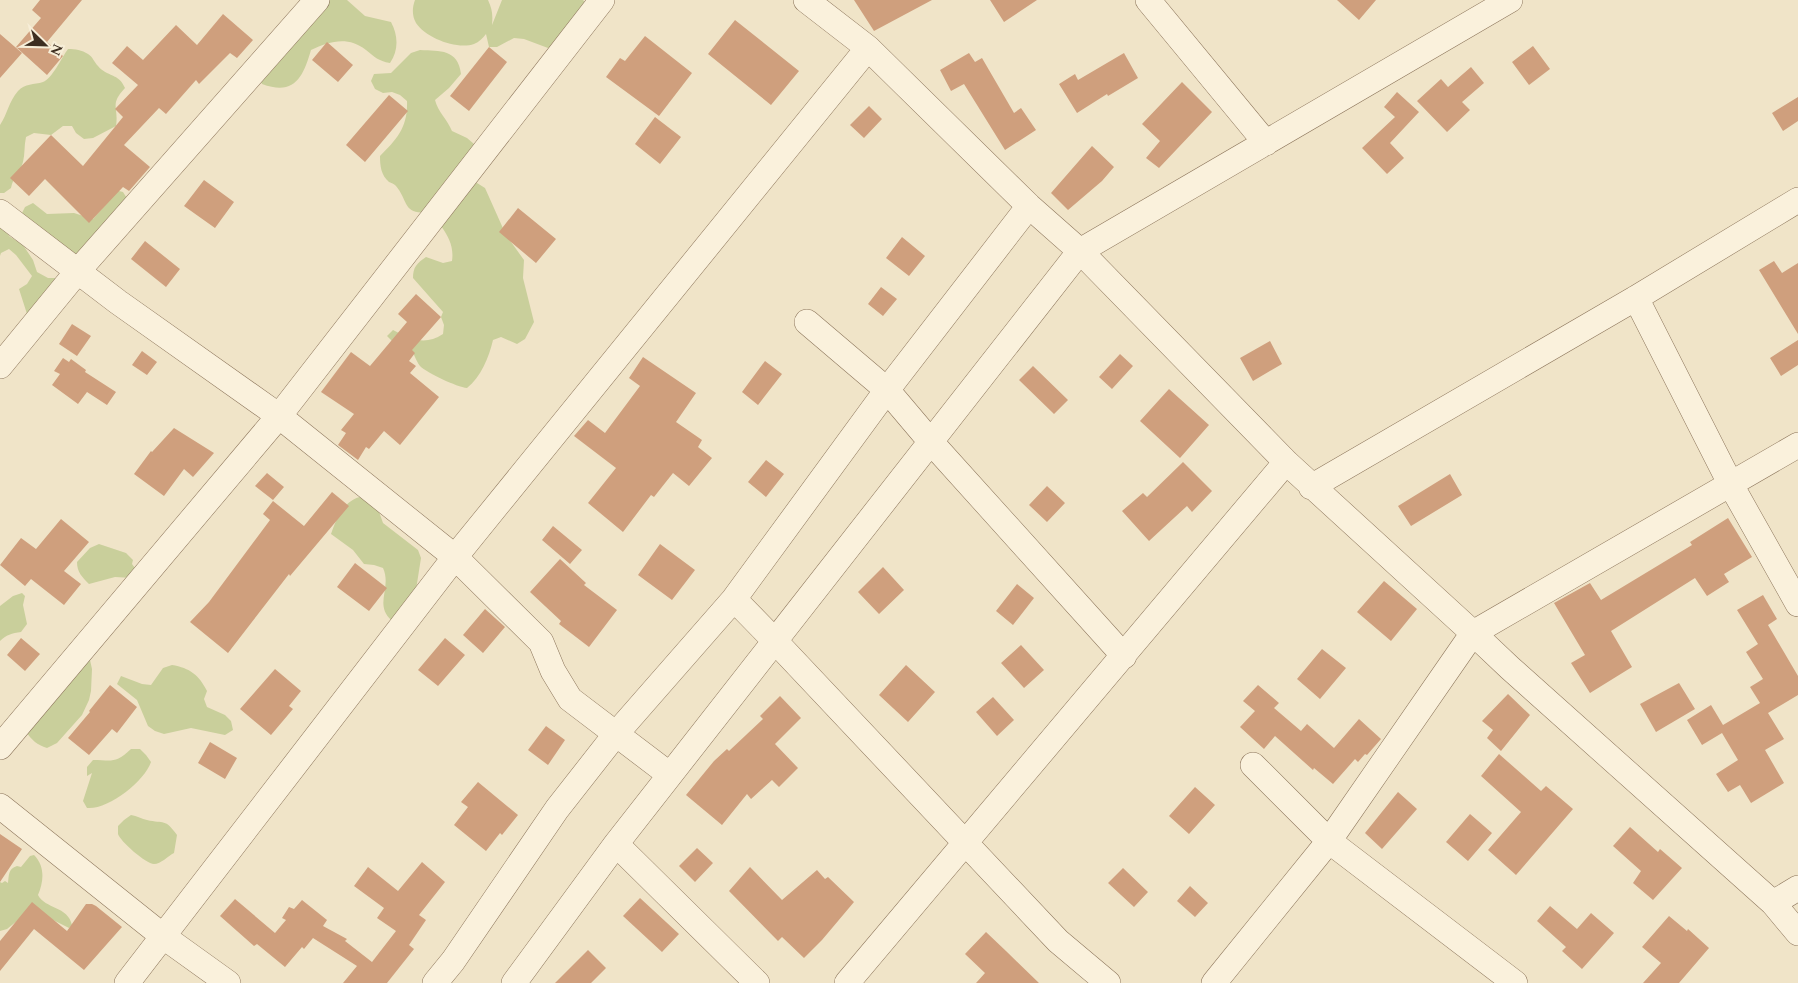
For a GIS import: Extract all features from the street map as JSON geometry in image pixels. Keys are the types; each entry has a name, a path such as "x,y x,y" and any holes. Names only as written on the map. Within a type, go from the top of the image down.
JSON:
{"street":[{"path":"0,366 77,272 317,0"},
{"path":"0,747 279,416 602,0"},
{"path":"806,0 868,48 1029,206 1080,251 1311,487 1773,903 1798,933"},
{"path":"1148,0 1266,143"},
{"path":"514,983 616,844 1080,251 1266,143 1476,8 1510,0"},
{"path":"127,983 455,557 868,48"},
{"path":"1311,487 1636,298 1798,200"},
{"path":"435,983 457,972 557,809 615,735 734,599 887,390 1029,206"},
{"path":"0,212 77,272 279,416 455,557 541,642 553,671 570,699 670,775"},
{"path":"1636,298 1731,485 1798,604"},
{"path":"807,322 887,390 931,442 1124,656"},
{"path":"1214,983 1329,840 1473,633 1798,445"},
{"path":"847,983 1286,462"},
{"path":"734,599 1058,941 1108,983"},
{"path":"1253,765 1329,840 1515,983"},
{"path":"0,806 164,937 228,983"},
{"path":"616,844 756,983"},
{"path":"1773,903 1798,888"}],"green space":[{"path":"313,0 347,0 365,16 391,22 395,32 396,48 390,63 380,60 352,43 346,41 332,42 311,50 301,76 290,86 282,88 262,84 258,76"},
{"path":"415,0 488,0 492,12 492,25 502,0 583,0 585,2 557,44 548,48 524,39 514,38 497,47 489,47 486,34 474,44 459,45 442,41 434,38 416,23 413,12"},
{"path":"68,49 88,54 101,69 116,77 122,83 125,88 116,102 116,126 93,138 84,139 76,133 72,126 63,126 51,135 34,133 26,137 22,166 11,188 4,193 0,193 0,125 12,99 21,88 46,80"},
{"path":"420,50 441,51 456,60 461,74 435,100 452,131 467,138 474,144 476,154 427,212 410,209 400,191 384,176 380,156 392,144 400,132 406,118 407,101 400,95 392,92 383,93 375,89 371,81 374,74 391,73 411,53"},
{"path":"477,183 485,188 506,235 524,260 523,278 534,322 525,339 517,344 501,337 493,340 484,366 467,388 435,376 424,369 420,366 410,348 393,342 387,336 393,330 418,340 430,340 443,334 444,325 441,317 443,312 413,278 414,271 418,263 426,257 443,263 452,261 450,242 441,226 468,184"},
{"path":"111,189 123,192 128,200 89,251 72,255 21,215 25,207 33,203 47,214 74,213 93,219 108,202"},
{"path":"0,209 9,236 23,245 33,260 37,272 48,278 58,278 27,314 19,289 27,284 32,276 9,249 1,253 0,256"},
{"path":"363,496 377,506 383,523 418,550 421,558 415,596 391,620 386,614 383,602 386,582 383,568 364,564 353,550 331,534 336,521 346,505 356,498"},
{"path":"99,544 126,553 133,560 132,564 137,571 132,578 115,577 89,584 82,577 77,562 90,548"},
{"path":"22,593 25,596 23,605 27,624 21,632 9,635 0,641 0,606 13,596"},
{"path":"81,656 90,660 92,669 89,700 82,715 57,743 47,748 43,747 35,742 26,732"},
{"path":"172,665 189,670 201,681 207,691 204,699 207,707 225,715 231,721 233,730 225,735 191,728 164,734 148,726 137,700 117,684 121,676 142,684 151,685 163,668"},
{"path":"131,749 140,749 146,755 151,762 147,770 133,786 115,800 87,808 83,801 92,773 87,776 87,767 93,760 117,759"},
{"path":"131,815 170,826 177,835 174,853 154,864 134,852 123,842 118,834 118,826"},
{"path":"34,855 42,869 38,895 41,900 66,914 72,925 69,928 49,918 17,921 7,929 0,931 0,882 5,881 8,883 12,869 17,866 21,867 30,856"}],"building":[{"path":"40,0 82,0 47,42 63,56 47,75 16,47 41,18 32,10"},
{"path":"854,0 932,0 874,31"},
{"path":"990,0 1037,0 1004,22"},
{"path":"1337,0 1376,0 1359,20"},
{"path":"223,14 253,40 237,58 230,53 199,84 196,80 166,114 159,108 124,145 150,167 129,191 123,187 89,223 45,179 29,196 10,178 51,135 83,166 123,117 115,109 138,85 112,63 127,46 143,60 176,25 197,45"},
{"path":"735,20 799,71 771,105 708,54"},
{"path":"0,34 22,53 0,78"},
{"path":"645,36 692,73 659,116 606,77 620,58 625,61"},
{"path":"327,42 353,65 338,82 312,60"},
{"path":"1533,46 1550,69 1529,85 1512,62"},
{"path":"489,47 507,62 469,111 450,96"},
{"path":"969,53 975,62 982,58 1014,113 1021,108 1036,130 1005,150 964,84 951,91 940,70"},
{"path":"1124,53 1138,78 1108,96 1107,94 1077,113 1059,84 1075,74 1078,80"},
{"path":"1471,67 1484,83 1462,102 1470,110 1447,132 1417,101 1441,79 1448,87"},
{"path":"1182,82 1212,112 1159,168 1146,158 1160,141 1142,124"},
{"path":"1397,92 1419,112 1390,143 1404,158 1387,174 1362,148 1395,117 1384,107"},
{"path":"389,95 408,111 365,162 346,145"},
{"path":"1798,97 1798,121 1783,131 1772,113"},
{"path":"869,106 882,119 864,138 850,125"},
{"path":"655,117 681,137 660,164 635,144"},
{"path":"1092,146 1114,167 1102,181 1068,210 1051,193"},
{"path":"204,180 234,202 215,228 184,206"},
{"path":"518,208 556,239 536,263 499,232"},
{"path":"902,237 925,256 909,276 886,258"},
{"path":"145,241 180,269 166,287 131,259"},
{"path":"1774,261 1782,273 1798,263 1798,334 1759,270"},
{"path":"881,287 897,299 883,316 868,304"},
{"path":"416,294 441,317 412,350 415,353 409,361 416,366 410,373 439,397 400,445 384,431 369,449 366,447 358,460 338,445 346,433 341,430 354,414 321,392 351,352 370,366 407,322 398,314"},
{"path":"72,324 91,336 77,356 59,344"},
{"path":"1798,340 1798,365 1781,376 1770,358"},
{"path":"1270,341 1282,364 1253,381 1240,358"},
{"path":"142,351 157,362 147,375 132,365"},
{"path":"1120,354 1133,366 1112,389 1099,377"},
{"path":"643,357 696,393 676,422 702,440 698,447 712,458 689,486 673,473 654,497 651,495 623,532 588,503 616,468 574,436 588,420 605,433 640,386 629,378"},
{"path":"63,358 69,362 71,359 86,370 85,372 116,392 107,405 87,392 78,404 52,385 60,374 54,371"},
{"path":"765,361 782,374 758,405 742,392"},
{"path":"1033,366 1068,400 1054,414 1019,380"},
{"path":"1169,389 1209,425 1180,458 1140,421"},
{"path":"174,428 214,453 193,477 184,469 164,496 134,474 151,451"},
{"path":"766,460 784,474 766,497 748,482"},
{"path":"1183,462 1212,491 1192,512 1187,506 1149,541 1122,511 1143,493 1147,497"},
{"path":"267,473 284,487 273,500 255,486"},
{"path":"1450,474 1462,495 1411,526 1398,506"},
{"path":"1047,486 1065,503 1047,522 1029,505"},
{"path":"332,492 349,506 290,576 289,574 228,653 190,622 209,602 270,520 263,514 273,501 304,526"},
{"path":"1728,518 1752,557 1724,574 1729,582 1707,596 1695,578 1611,631 1632,667 1590,693 1571,663 1585,655 1554,603 1590,583 1601,600 1692,545 1690,542"},
{"path":"61,519 89,542 64,571 81,584 64,605 31,579 25,586 0,565 21,538 36,549"},
{"path":"553,526 582,550 570,564 542,540"},
{"path":"660,544 695,570 672,600 638,575"},
{"path":"560,559 586,583 584,585 617,610 589,647 559,624 561,621 530,592"},
{"path":"355,563 387,588 369,611 337,587"},
{"path":"883,567 904,590 879,614 858,592"},
{"path":"1384,581 1417,609 1391,641 1357,612"},
{"path":"1017,584 1034,598 1013,625 996,611"},
{"path":"1763,595 1777,619 1768,625 1798,676 1798,695 1768,713 1784,739 1765,750 1784,783 1751,803 1740,785 1728,792 1716,774 1738,760 1722,733 1702,745 1687,720 1711,705 1723,725 1760,703 1750,687 1763,679 1746,652 1758,644 1737,610"},
{"path":"485,609 505,627 483,653 463,635"},
{"path":"21,638 40,654 25,671 7,655"},
{"path":"445,638 465,655 438,686 418,670"},
{"path":"1021,645 1044,670 1024,688 1001,663"},
{"path":"1322,649 1346,668 1320,699 1297,679"},
{"path":"906,665 935,692 908,722 879,695"},
{"path":"275,669 301,691 289,706 293,709 271,735 240,709"},
{"path":"1679,683 1695,709 1656,732 1640,704"},
{"path":"110,685 137,707 117,733 112,729 89,755 68,738"},
{"path":"1258,685 1279,703 1274,708 1301,731 1307,724 1334,748 1359,719 1381,739 1358,762 1355,759 1333,784 1314,768 1313,770 1275,736 1264,749 1240,727 1255,711 1243,701"},
{"path":"1508,694 1530,715 1501,751 1487,738 1493,730 1482,721"},
{"path":"780,696 801,718 775,744 798,768 779,787 772,780 751,799 747,794 722,825 686,795 714,761 727,749 729,751 763,719 760,716"},
{"path":"993,697 1014,720 997,736 976,712"},
{"path":"546,726 565,740 548,765 528,750"},
{"path":"210,742 237,758 225,779 198,763"},
{"path":"1499,754 1541,791 1546,786 1573,809 1516,875 1488,850 1521,812 1481,776"},
{"path":"478,782 518,815 486,851 454,825 468,807 461,802"},
{"path":"1195,787 1215,805 1189,834 1169,816"},
{"path":"1398,792 1417,809 1382,849 1365,833"},
{"path":"1470,814 1492,833 1468,861 1446,842"},
{"path":"1630,827 1658,852 1660,849 1682,868 1653,900 1633,883 1641,871 1613,846"},
{"path":"0,834 22,849 0,882"},
{"path":"697,848 713,863 695,882 679,866"},
{"path":"422,862 445,882 419,915 426,920 409,945 414,949 387,983 343,983 357,966 313,938 304,949 302,947 285,967 257,944 254,946 220,916 235,899 275,933 286,920 282,918 289,907 294,909 302,900 327,920 323,926 347,939 345,941 372,962 396,931 377,918 384,908 354,886 368,867 398,891"},
{"path":"750,867 782,900 817,870 825,879 828,877 854,902 804,958 782,937 778,941 729,891"},
{"path":"1123,868 1148,892 1134,907 1108,883"},
{"path":"1190,886 1208,903 1195,917 1177,901"},
{"path":"640,898 679,934 662,952 623,916"},
{"path":"32,902 67,931 86,904 96,906 122,927 84,970 34,929 0,971 0,941"},
{"path":"1550,906 1577,929 1591,913 1614,933 1582,969 1562,951 1566,947 1537,921"},
{"path":"1669,916 1687,931 1688,929 1709,948 1679,983 1643,983 1661,963 1642,947"},
{"path":"986,932 1039,983 976,983 985,973 965,954"},
{"path":"588,950 606,968 591,983 555,983"}]}
